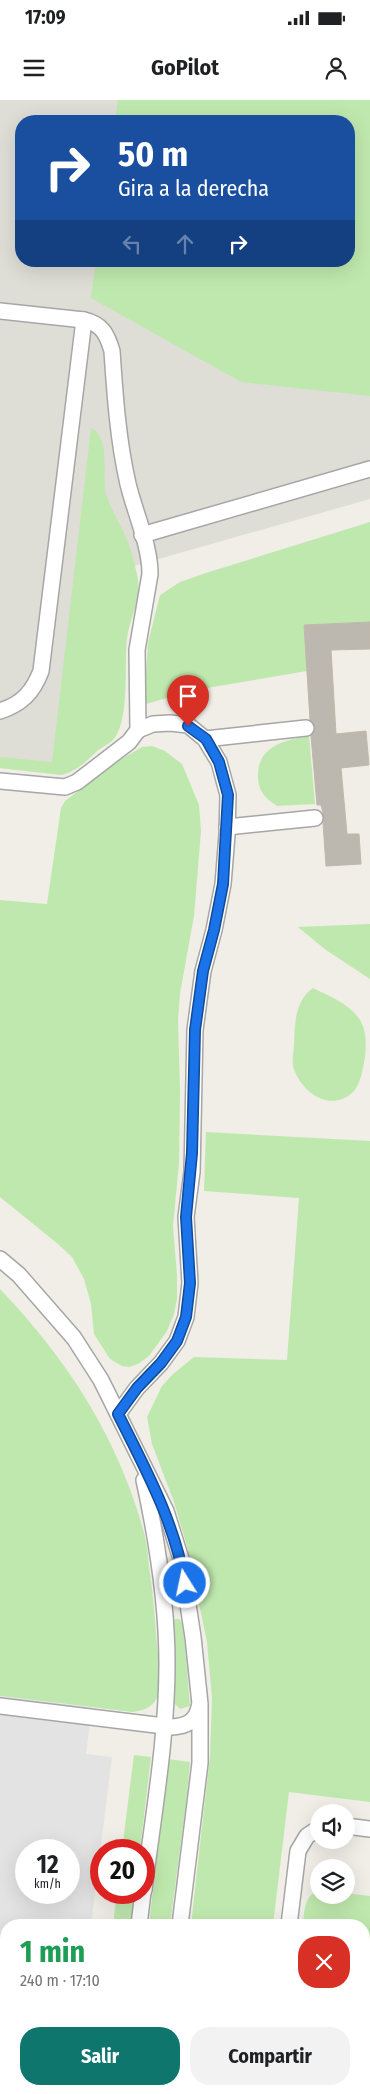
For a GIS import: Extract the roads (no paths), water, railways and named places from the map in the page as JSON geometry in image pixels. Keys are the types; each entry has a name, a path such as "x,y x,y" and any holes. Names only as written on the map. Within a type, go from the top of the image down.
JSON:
{"lane":[{"path":"0,311 94,322 102,329 112,351 120,447 150,562 150,574 137,650 138,730"},
{"path":"0,711 20,702 35,686 41,670 84,320"},
{"path":"142,535 370,469"},
{"path":"0,781 65,787 77,782 129,742 138,730 153,724 170,723 188,726 206,739 219,762 228,795 223,884 214,930 203,971 195,1030 192,1153 186,1217 190,1283 186,1317 177,1341 161,1363 137,1388 118,1414"},
{"path":"206,739 306,728"},
{"path":"227,826 315,818"},
{"path":"0,1259 19,1275 74,1338 101,1380 166,1511 181,1559 193,1637 200,1704 200,1763 181,1919"},
{"path":"139,1456 160,1564 168,1663 164,1726 150,1839"},
{"path":"0,1706 164,1726 182,1726 191,1722 197,1716 200,1704"},
{"path":"355,1827 370,1829"},
{"path":"290,1919 298,1851 310,1834"},
{"path":"140,1919 142,1904"}]}
